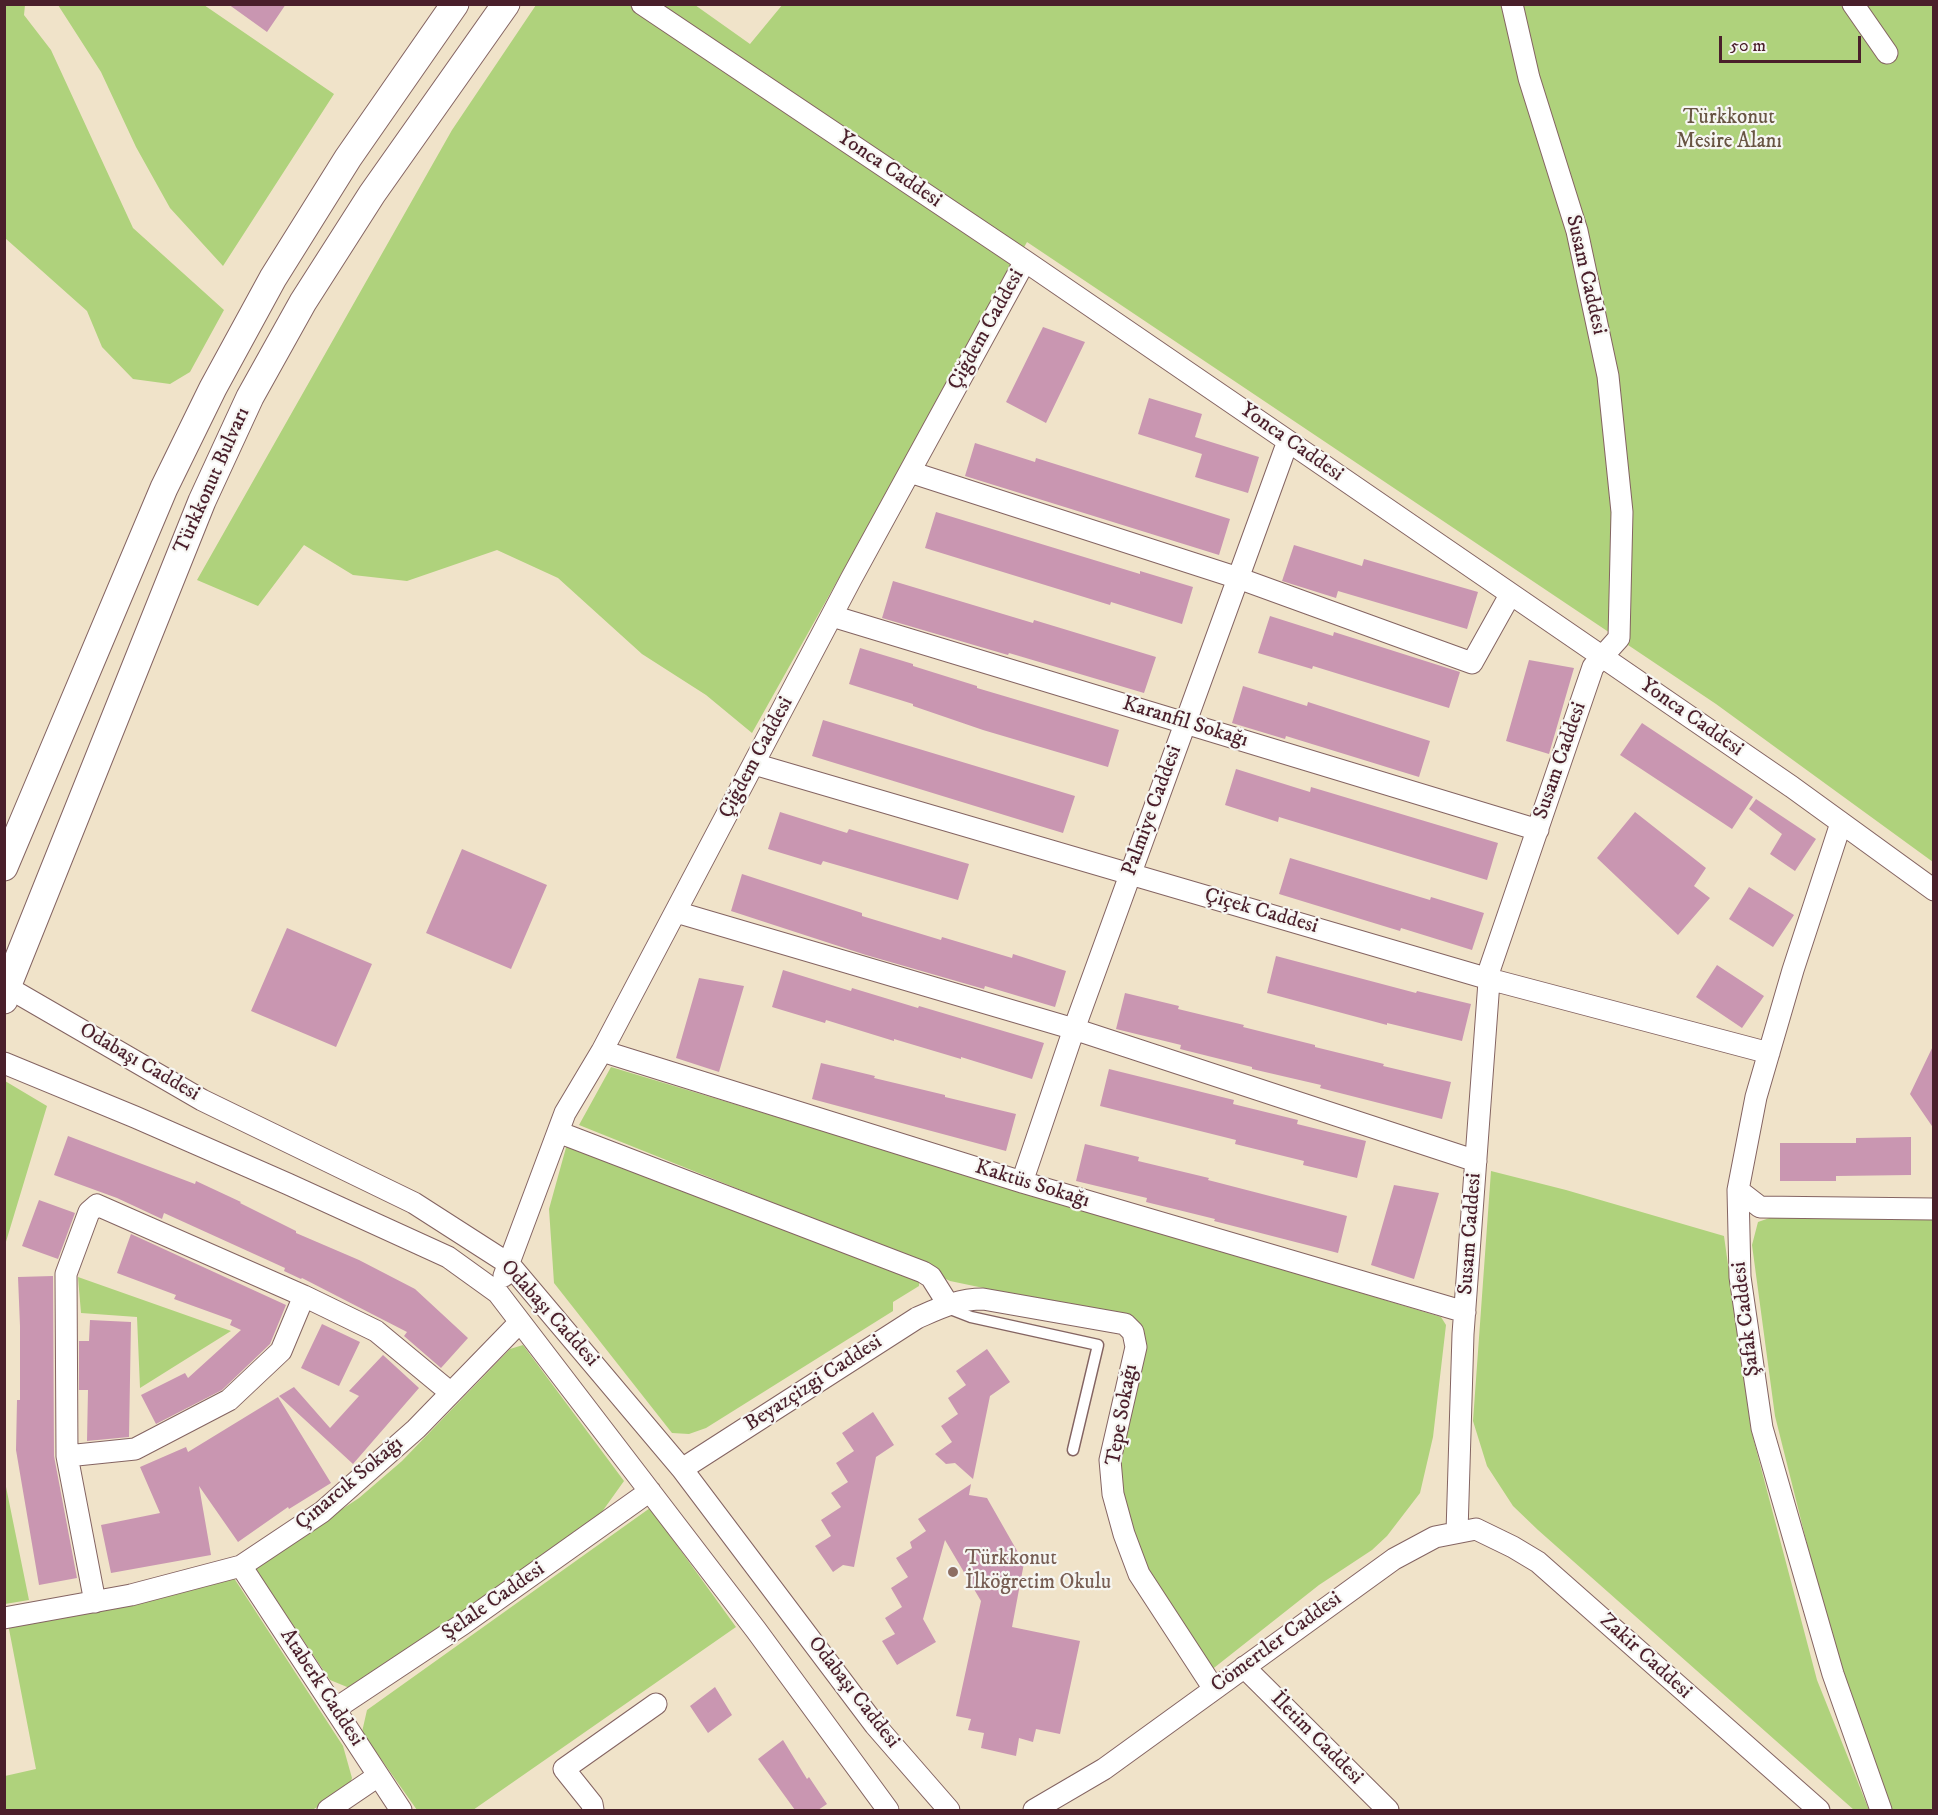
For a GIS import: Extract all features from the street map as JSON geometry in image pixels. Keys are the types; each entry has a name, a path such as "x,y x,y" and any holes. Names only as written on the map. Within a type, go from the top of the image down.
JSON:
{"street":[{"name":"Türkkonut Bulvarı","path":"4,867 164,488 213,388 261,298 319,204 348,158 455,4"},
{"name":"Türkkonut Bulvarı","path":"5,991 202,501 250,397 303,302 372,195 506,4"},
{"name":"Yonca Caddesi","path":"642,4 1288,441 1841,823 1934,890"},
{"name":"Susam Caddesi","path":"1458,1533 1465,1312 1490,968 1593,667 1619,638 1622,512 1608,376 1577,231 1529,78 1512,4"},
{"path":"1853,4 1887,53"},
{"name":"Çiğdem Caddesi","path":"498,1293 566,1113 602,1051 832,616 1025,261"},
{"name":"Palmiye Caddesi","path":"1022,1182 1074,1029 1288,441"},
{"path":"910,472 1238,578 1472,663 1510,595"},
{"name":"Karanfil Sokağı","path":"832,616 1538,830"},
{"name":"Çiçek Caddesi","path":"754,764 1489,979 1769,1053"},
{"name":"Şafak Caddesi","path":"1841,823 1793,970 1756,1097 1738,1190 1740,1277 1762,1428 1833,1674 1881,1810"},
{"path":"676,912 1074,1029 1476,1161"},
{"name":"Odabaşı Caddesi","path":"5,991 202,1100 414,1203 509,1264 682,1469 875,1725 949,1810"},
{"name":"Kaktüs Sokağı","path":"602,1051 1022,1182 1465,1312"},
{"name":"Odabaşı Caddesi","path":"4,1063 222,1155 448,1257 498,1293 756,1630 888,1810"},
{"path":"558,1132 923,1272 931,1277 948,1304"},
{"path":"1738,1190 1760,1207 1934,1209"},
{"path":"95,1602 67,1456 66,1274 89,1212 97,1205 304,1296 376,1331 451,1393"},
{"path":"67,1456 135,1449 230,1400 280,1352 304,1296"},
{"name":"Beyazçizgi Caddesi","path":"682,1469 917,1318 948,1304 966,1299 983,1299 1125,1324 1133,1332"},
{"name":"Çınarcık Sokağı","path":"4,1618 131,1595 241,1566 322,1512 416,1429 520,1322"},
{"name":"Tepe Sokağı","path":"1133,1332 1136,1347 1110,1460 1113,1494 1124,1534 1139,1574 1214,1689"},
{"name":"Şelale Caddesi","path":"335,1709 463,1624 650,1491"},
{"name":"Zakir Caddesi","path":"1458,1533 1476,1529 1538,1562 1819,1810"},
{"name":"Cömertler Caddesi","path":"1034,1810 1104,1769 1394,1559 1435,1537 1458,1533"},
{"name":"Ataberk Caddesi","path":"241,1566 401,1810"},
{"name":"İletim Caddesi","path":"1244,1667 1388,1810"},
{"path":"593,1810 592,1804 564,1769 656,1704"},
{"name":"Cömertler Caddesi","path":"1065,1810 1104,1769"},
{"path":"328,1810 378,1776"}],"lane":[{"path":"948,1304 953,1310 971,1317 1098,1345 1072,1450"}],"green space":[{"path":"5,4 25,5 24,15 51,50 133,228 224,310 190,372 170,384 133,379 102,347 87,311 5,238"},
{"name":"Türkkonut Mesire Alanı","path":"783,4 1933,5 1933,862 1716,704 1027,242 752,733 706,695 642,654 558,578 497,550 407,581 353,575 304,545 258,606 197,580 452,130 536,5 695,5 750,44"},
{"path":"58,5 204,5 334,94 223,266 170,208 136,147 101,72"},
{"path":"611,1067 1441,1317 1446,1325 1433,1437 1420,1493 1387,1536 1372,1550 1319,1585 1210,1671 1144,1566 1116,1473 1144,1333 998,1291 950,1281 878,1245 579,1125"},
{"path":"5,1081 47,1106 5,1245"},
{"path":"567,1144 919,1281 919,1286 893,1302 893,1311 706,1428 689,1434 672,1433 554,1283 549,1209"},
{"path":"1491,1171 1566,1190 1724,1236 1751,1430 1817,1680 1869,1810 1854,1810 1538,1530 1513,1506 1487,1466 1473,1421"},
{"path":"1778,1215 1933,1217 1934,1808 1928,1810 1892,1810 1848,1695 1807,1544 1775,1416 1752,1245 1758,1222"},
{"path":"78,1277 231,1331 140,1388 137,1317 81,1313"},
{"path":"523,1345 624,1481 594,1523 352,1689 330,1680 254,1567 359,1498 402,1461 510,1349"},
{"path":"4,1477 29,1600 5,1604 4,1604"},
{"path":"650,1508 736,1627 473,1810 417,1810 362,1732 367,1710"},
{"path":"232,1575 343,1746 352,1778 348,1790 312,1810 5,1810 5,1776 36,1769 8,1624"}],"building":[{"path":"228,4 286,4 267,32"},
{"path":"1043,327 1085,342 1046,423 1006,402"},
{"path":"1149,398 1202,414 1195,437 1259,457 1248,493 1195,477 1202,454 1138,434"},
{"path":"975,443 1035,462 1036,458 1230,519 1219,555 965,476"},
{"path":"936,512 1140,574 1140,571 1193,587 1182,624 1111,602 1110,605 925,548"},
{"path":"1294,545 1362,566 1364,559 1478,592 1467,629 1338,591 1336,598 1282,581"},
{"path":"893,581 1156,657 1144,693 882,618"},
{"path":"1270,616 1333,636 1334,632 1460,672 1449,708 1313,666 1312,669 1258,653"},
{"path":"860,648 913,664 913,666 977,686 977,688 1119,730 1108,767 983,730 913,706 913,704 849,684"},
{"path":"1529,660 1574,668 1549,754 1506,741"},
{"path":"1243,686 1307,706 1308,702 1430,741 1419,777 1286,736 1285,739 1232,723"},
{"path":"823,720 1075,796 1063,833 812,756"},
{"path":"1642,723 1753,797 1732,829 1620,755"},
{"path":"1236,769 1310,792 1311,787 1498,843 1487,880 1279,817 1278,822 1225,805"},
{"path":"1756,799 1816,839 1795,871 1770,854 1782,834 1749,809"},
{"path":"780,812 847,833 849,829 969,864 958,900 823,861 821,865 768,849"},
{"path":"1635,812 1706,868 1694,886 1710,898 1678,935 1597,858"},
{"path":"462,849 547,885 511,969 426,933"},
{"path":"1290,858 1430,900 1431,897 1484,913 1472,950 1401,928 1400,931 1279,894"},
{"path":"742,874 862,913 862,916 941,940 942,937 1012,958 1013,954 1066,971 1055,1007 866,955 731,911"},
{"path":"1749,887 1794,915 1773,947 1729,919"},
{"path":"287,928 372,964 336,1047 251,1011"},
{"path":"1276,956 1416,993 1417,991 1471,1004 1462,1041 1387,1023 1387,1025 1267,993"},
{"path":"1717,965 1764,996 1742,1028 1696,997"},
{"path":"783,970 851,991 852,988 918,1008 919,1006 1044,1043 1032,1079 961,1057 961,1059 772,1007"},
{"path":"699,978 744,986 719,1072 676,1058"},
{"path":"1125,993 1179,1006 1178,1009 1244,1025 1243,1027 1315,1045 1315,1047 1384,1064 1383,1066 1451,1082 1442,1119 1320,1088 1321,1085 1252,1069 1252,1067 1180,1049 1181,1045 1116,1029"},
{"path":"1934,1044 1934,1129 1910,1094"},
{"path":"821,1063 1016,1114 1006,1151 812,1099"},
{"path":"1109,1069 1234,1100 1233,1104 1298,1120 1297,1124 1366,1141 1357,1178 1303,1165 1304,1161 1235,1144 1236,1140 1100,1106"},
{"path":"68,1136 195,1184 196,1181 241,1202 296,1233 359,1260 415,1289 468,1338 441,1368 404,1336 407,1332 284,1271 285,1268 164,1213 162,1219 117,1198 54,1175"},
{"path":"1911,1137 1911,1175 1836,1176 1836,1181 1780,1181 1780,1143 1856,1143 1856,1138"},
{"path":"1085,1144 1139,1157 1138,1161 1347,1216 1338,1253 1146,1202 1147,1198 1076,1181"},
{"path":"1394,1185 1439,1193 1414,1279 1371,1265"},
{"path":"39,1200 75,1213 58,1259 22,1246"},
{"path":"131,1234 286,1305 270,1344 222,1390 156,1424 141,1395 185,1373 188,1378 241,1330 230,1325 232,1320 174,1299 176,1295 117,1273"},
{"path":"53,1276 54,1456 77,1578 39,1585 16,1450 17,1400 20,1400 18,1277"},
{"path":"90,1320 131,1322 129,1437 87,1441 88,1390 79,1390 79,1341 89,1341"},
{"path":"322,1324 360,1342 339,1386 301,1368"},
{"path":"987,1349 1010,1382 990,1396 973,1479 955,1463 946,1464 935,1454 952,1442 941,1426 958,1414 948,1398 966,1385 956,1371"},
{"path":"383,1355 419,1388 353,1464 279,1396 294,1387 330,1428 359,1396 349,1391"},
{"path":"278,1397 331,1483 289,1509 288,1507 238,1542 199,1486 211,1555 111,1573 101,1525 160,1513 140,1467 186,1447 188,1452"},
{"path":"873,1412 894,1445 876,1457 854,1567 843,1565 833,1572 815,1546 831,1536 821,1520 841,1507 831,1493 848,1482 836,1463 854,1451 842,1433"},
{"path":"971,1484 969,1495 987,1498 1024,1563 1012,1627 1080,1641 1060,1734 1036,1729 1033,1742 1019,1738 1016,1756 981,1748 984,1733 968,1730 971,1719 956,1716 981,1601 945,1540 923,1619 936,1642 897,1665 882,1641 895,1634 885,1618 902,1607 891,1588 908,1577 896,1558 912,1548 910,1542 926,1531 918,1519"},
{"path":"715,1687 732,1715 708,1733 690,1706"},
{"path":"783,1740 807,1779 809,1777 827,1804 818,1810 795,1810 758,1759"}],"place":[{"name":"Türkkonut İlköğretim Okulu","path":"953,1572"}]}
